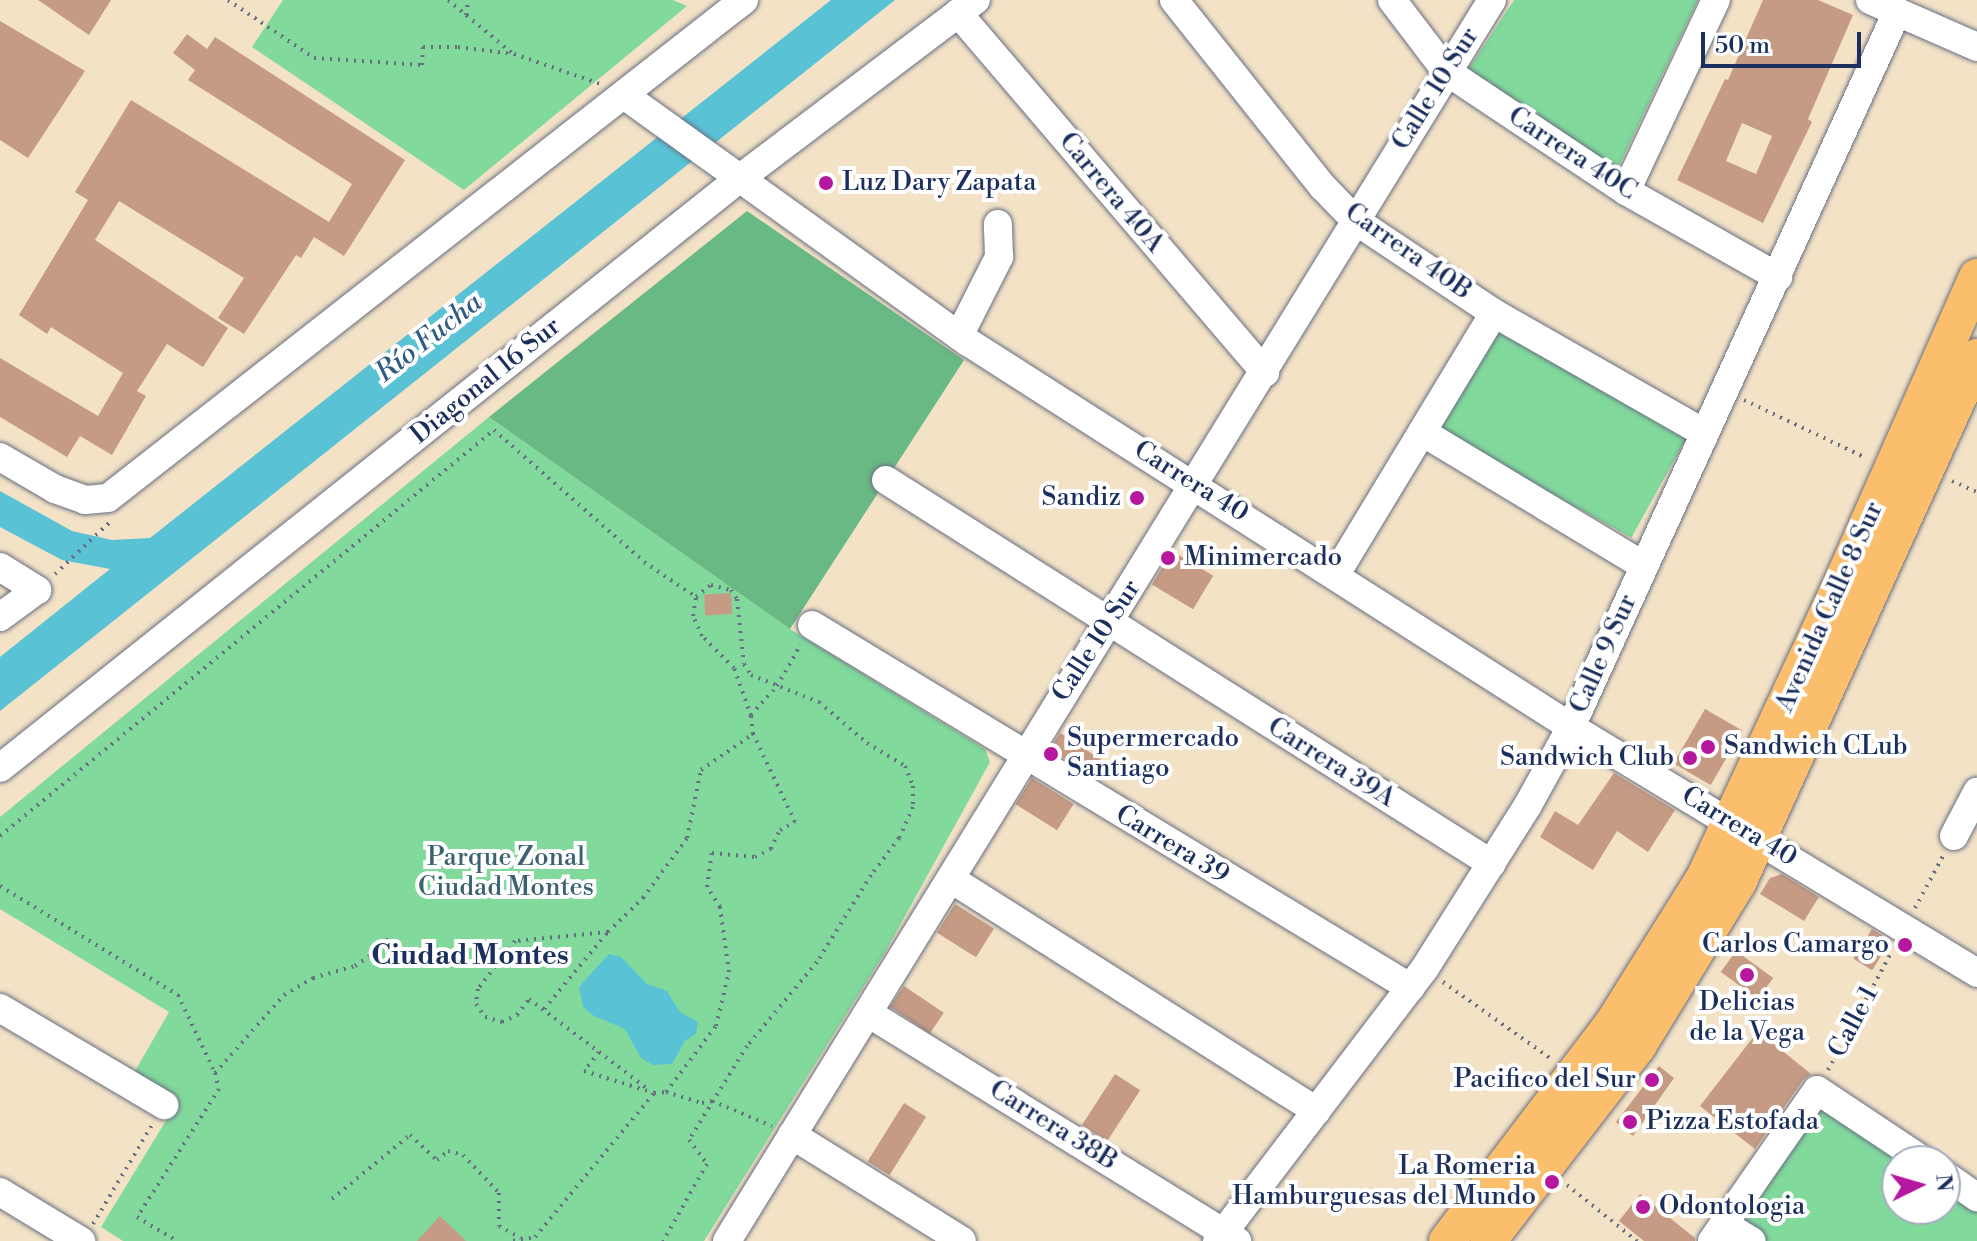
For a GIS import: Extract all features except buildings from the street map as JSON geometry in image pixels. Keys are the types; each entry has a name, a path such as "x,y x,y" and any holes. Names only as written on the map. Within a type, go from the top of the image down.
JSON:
{"main road":[{"name":"Avenida Calle 8 Sur","path":"1488,1241 1672,995 1746,831 1977,277"},
{"name":"Avenida Calle 8 Sur","path":"1447,1241 1575,1076 1746,831 1977,357"}],"street":[{"path":"0,457 55,489 114,506 744,0"},
{"name":"Carrera 40B","path":"1174,0 1323,187 1356,221 1494,313 1703,432"},
{"name":"Carrera 40C","path":"1392,0 1446,71 1626,191 1778,277"},
{"name":"Calle 10 Sur","path":"727,1241 951,879 1023,755 1109,624 1265,373 1492,0"},
{"path":"1626,191 1716,0"},
{"path":"1870,0 1977,47"},
{"name":"Diagonal 16 Sur","path":"0,768 729,172 967,6"},
{"name":"Carrera 40A","path":"967,6 1265,373"},
{"name":"Calle 9 Sur","path":"1226,1238 1418,978 1492,864 1571,727 1897,12"},
{"name":"Carrera 40","path":"624,95 959,336 1336,574 1571,727 1977,973"},
{"path":"959,336 999,257 998,224"},
{"path":"1336,574 1494,313"},
{"path":"1422,432 1644,566"},
{"name":"Carrera 39A","path":"886,480 1492,864"},
{"path":"0,567 37,590 0,617"},
{"name":"Carrera 39","path":"812,625 1023,755 1418,978"},
{"path":"1954,836 1977,792"},
{"path":"951,879 1317,1111"},
{"path":"0,1008 164,1105"},
{"name":"Carrera 38B","path":"868,1013 1226,1238"},
{"path":"1752,1241 1719,1233 1817,1090 1900,1145"},
{"path":"792,1135 962,1241"},
{"path":"0,1192 86,1234"}],"path":[{"path":"228,0 314,58 422,65 423,47 514,54 576,73 624,95"},
{"path":"448,0 514,54"},
{"path":"466,15 468,0"},
{"path":"1723,391 1875,462"},
{"path":"0,836 494,430 644,562 696,597"},
{"path":"1949,480 1977,492"},
{"path":"37,590 114,506"},
{"path":"663,1241 707,1164 689,1140 747,1046 838,931 871,875 899,838 913,807 913,786 905,766 867,743 819,702 751,675 744,664 737,599 731,590 711,585 696,597 693,616 702,636 734,668 751,716 753,734 795,822 780,830 771,849 755,857 712,853 707,887 720,907 729,972 716,1026 666,1092"},
{"path":"751,716 777,686 812,625"},
{"path":"544,1009 608,932 643,898 687,838 701,770 753,734"},
{"name":"Calle 1","path":"1817,1090 1954,836"},
{"path":"0,886 178,995 215,1073 219,1089 137,1217 177,1241"},
{"path":"608,932 515,941 478,989 476,1004 485,1017 502,1022 517,1015 529,999 654,1093"},
{"path":"215,1073 284,995 313,978 355,966 376,952 389,938"},
{"path":"1418,978 1575,1076"},
{"path":"599,1052 584,1071 654,1093 666,1092 702,1103 712,1101 792,1135"},
{"path":"513,1241 535,1237 654,1093"},
{"path":"86,1234 164,1105"},
{"path":"332,1199 410,1135 437,1160 448,1151 463,1155 499,1193 499,1226 521,1238"},
{"path":"1545,1167 1637,1241"}],"green space":[{"path":"283,0 673,0 687,6 464,190 252,47"},
{"path":"1514,0 1698,0 1616,172 1466,73"},
{"path":"747,211 964,360 790,629 489,417"},
{"path":"1492,329 1687,437 1631,538 1436,430"},
{"name":"Parque Zonal Ciudad Montes","path":"489,417 790,629 985,749 990,762 884,954 704,1241 123,1241 101,1227 178,1101 134,1073 169,1012 0,909 0,817"},
{"path":"1818,1104 1884,1145 1881,1145 1881,1225 1961,1225 1961,1193 1977,1203 1977,1241 1766,1241 1743,1227"}],"water":[{"name":"Río Fucha","path":"831,0 895,0 0,711 0,657 110,569 62,560 0,527 0,491 72,531 112,540 150,538"},
{"path":"609,954 621,957 647,984 667,991 680,1012 698,1022 696,1034 685,1041 672,1064 653,1065 641,1058 625,1029 594,1016 583,1007 579,987"}],"place":[{"name":"Luz Dary Zapata","path":"826,183"},
{"name":"Sandiz","path":"1137,498"},
{"name":"Minimercado","path":"1168,558"},
{"name":"Sandwich CLub","path":"1708,747"},
{"name":"Supermercado Santiago","path":"1051,754"},
{"name":"Sandwich Club","path":"1690,758"},
{"name":"Carlos Camargo","path":"1905,945"},
{"name":"Delicias de la Vega","path":"1747,975"},
{"name":"Pacifico del Sur","path":"1652,1080"},
{"name":"Pizza Estofada","path":"1630,1122"},
{"name":"La Romeria Hamburguesas del Mundo","path":"1552,1182"},
{"name":"Odontologia","path":"1643,1207"}],"district":[{"name":"Ciudad Montes","path":"470,956"}]}
